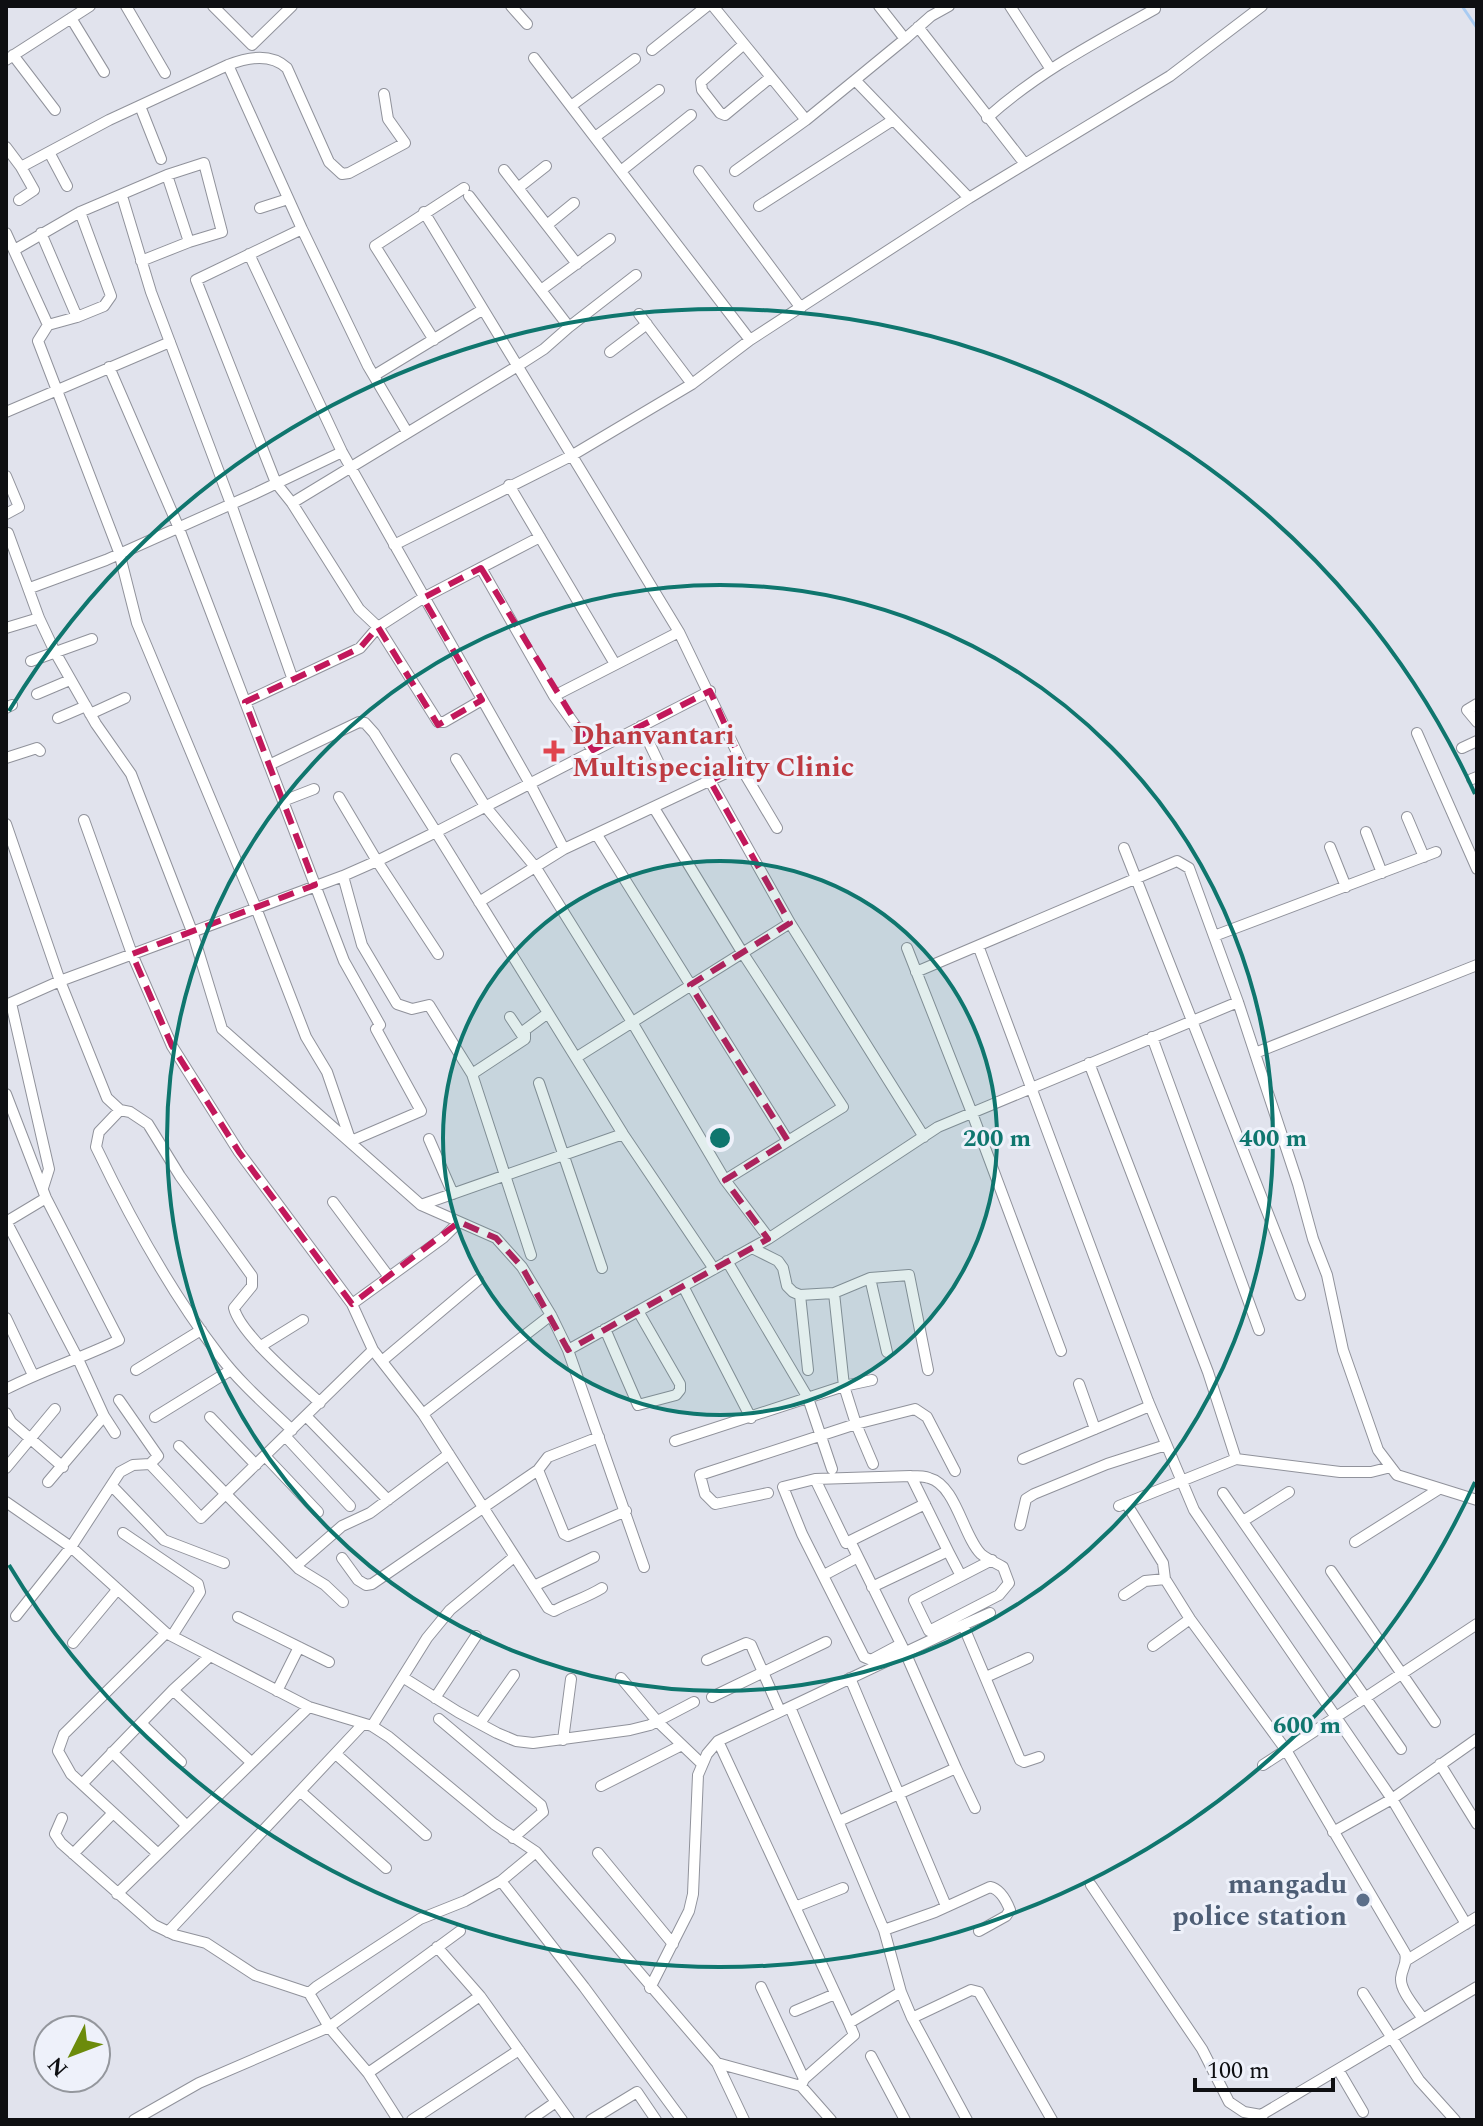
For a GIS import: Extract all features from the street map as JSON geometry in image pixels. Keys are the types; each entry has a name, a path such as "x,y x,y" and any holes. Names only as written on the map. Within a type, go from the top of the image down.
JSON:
{"street":[{"path":"55,110 10,57 90,6"},
{"path":"126,6 165,73"},
{"path":"213,6 252,45 292,6"},
{"path":"511,6 527,24"},
{"path":"652,50 710,6 806,120"},
{"path":"879,6 905,39"},
{"path":"735,171 806,120 918,27 949,6"},
{"path":"1010,6 1050,68"},
{"path":"394,545 571,456 692,384 750,340 969,198 1170,76 1262,6"},
{"path":"987,118 1013,94 1050,68 1155,9"},
{"path":"71,18 104,72"},
{"path":"918,27 1025,164"},
{"path":"744,44 701,82 700,88 711,102 720,113 727,114 771,77"},
{"path":"14,165 49,152 238,60 269,57 287,68 329,162 342,174 349,173 405,143 388,119 384,94"},
{"path":"534,58 750,340"},
{"path":"571,106 635,59"},
{"path":"228,65 368,366 407,432"},
{"path":"855,80 969,198"},
{"path":"595,137 659,90"},
{"path":"140,106 161,159"},
{"path":"621,171 691,115"},
{"path":"759,206 893,120"},
{"path":"6,147 14,165 34,190 19,200"},
{"path":"49,152 67,186"},
{"path":"16,249 80,212 167,175 204,163 222,232 141,261"},
{"path":"518,188 546,166"},
{"path":"504,170 577,264"},
{"path":"699,171 801,308"},
{"path":"167,175 189,242"},
{"path":"434,340 375,246 424,212 466,192 569,327"},
{"path":"122,196 141,261 293,680"},
{"path":"260,208 288,199"},
{"path":"547,225 574,203"},
{"path":"80,212 111,296 104,306 48,325 38,341 119,552 137,623 256,908 306,1037 327,1072 352,1143"},
{"path":"424,212 679,632 743,765 564,849 479,902"},
{"path":"302,229 196,280 276,483 359,609 378,627 438,722 444,722 482,700"},
{"path":"6,233 16,249 48,325"},
{"path":"41,233 77,317"},
{"path":"541,290 610,239"},
{"path":"249,254 342,452 564,849"},
{"path":"292,503 544,349 636,275"},
{"path":"375,375 482,310"},
{"path":"639,314 692,384"},
{"path":"610,352 647,324"},
{"path":"6,412 170,342"},
{"path":"109,367 178,526 344,961 380,1025 376,1029 421,1111 352,1143"},
{"path":"30,588 106,560 342,452"},
{"path":"6,476 19,507 6,514"},
{"path":"509,485 615,664"},
{"path":"8,533 55,652 88,710 131,774 193,934 222,1029 421,1205 496,1238 522,1267 568,1350 644,1567"},
{"path":"245,702 360,648 378,627 423,598 540,537"},
{"path":"481,568 554,696 593,750"},
{"path":"6,628 39,618"},
{"path":"554,696 679,632"},
{"path":"31,661 92,639"},
{"path":"37,694 70,680"},
{"path":"115,1433 6,1222 44,1193 49,1169 8,1004 60,981 193,934 377,861 710,691"},
{"path":"58,718 125,698"},
{"path":"1477,704 1467,710 1477,722"},
{"path":"269,765 359,722 370,726 623,1134 714,1269"},
{"path":"641,726 664,774"},
{"path":"1417,733 1477,869"},
{"path":"1462,748 1477,741"},
{"path":"6,758 37,748 40,751"},
{"path":"456,759 485,806 536,868 725,1180 768,1237"},
{"path":"740,766 777,828"},
{"path":"710,781 790,923 924,1137"},
{"path":"283,801 314,789"},
{"path":"339,797 438,954"},
{"path":"654,808 742,952 843,1107 725,1180"},
{"path":"1407,817 1424,857"},
{"path":"84,820 132,954 172,1046 239,1152 352,1304 373,1350 423,1414 548,1608 554,1611 602,1588"},
{"path":"6,824 60,981 107,1098 120,1110 130,1112 148,1124 180,1176 252,1276 252,1286 234,1308 243,1325 320,1403"},
{"path":"1366,832 1382,873"},
{"path":"597,835 788,1141"},
{"path":"1330,847 1346,887"},
{"path":"1124,848 1300,1295"},
{"path":"1214,936 1436,852"},
{"path":"916,972 979,948 1177,861 1183,862 1189,868 1255,1053 1327,1275 1343,1350 1378,1450 1397,1475 1477,1500"},
{"path":"343,876 362,945 397,1004 412,1009 429,1005 472,1074 531,1255"},
{"path":"577,1057 790,923"},
{"path":"907,948 1061,1351"},
{"path":"979,948 1180,1481 1212,1540 1392,1799 1466,1924"},
{"path":"1255,1053 1477,965"},
{"path":"568,1350 752,1248 938,1127 1238,1002"},
{"path":"525,1039 525,1030 548,1013"},
{"path":"510,1017 525,1039"},
{"path":"1152,1037 1259,1330"},
{"path":"472,1074 525,1039"},
{"path":"1089,1063 1208,1372 1236,1459"},
{"path":"539,1083 602,1268"},
{"path":"6,1094 44,1193 119,1340 6,1389"},
{"path":"120,1110 99,1132 96,1147 142,1235 201,1330 231,1370 350,1506"},
{"path":"421,1205 623,1134"},
{"path":"429,1139 453,1194"},
{"path":"333,1202 389,1277"},
{"path":"352,1304 443,1238 459,1222"},
{"path":"752,1248 778,1261 787,1286 800,1295 834,1293 870,1278 909,1275 928,1370"},
{"path":"727,1261 789,1371 808,1398 832,1469"},
{"path":"870,1278 887,1352"},
{"path":"382,1361 478,1280"},
{"path":"683,1286 751,1418"},
{"path":"834,1293 844,1386 873,1464"},
{"path":"800,1295 808,1370"},
{"path":"605,1329 638,1405 676,1395 680,1384 638,1311"},
{"path":"423,1414 551,1315"},
{"path":"6,1318 33,1375"},
{"path":"261,1346 303,1320"},
{"path":"136,1370 201,1330"},
{"path":"150,1464 201,1518 373,1350"},
{"path":"155,1417 231,1370"},
{"path":"675,1441 844,1386 872,1380"},
{"path":"1079,1384 1095,1429"},
{"path":"16,1616 71,1547 126,1468 150,1464 158,1456 119,1400"},
{"path":"1023,1459 1150,1406"},
{"path":"6,1468 55,1409"},
{"path":"768,1493 715,1504 705,1494 700,1475 905,1409 922,1412 955,1471"},
{"path":"6,1413 11,1422 63,1467"},
{"path":"48,1482 104,1416"},
{"path":"306,1416 388,1500"},
{"path":"210,1417 256,1465"},
{"path":"342,1558 358,1580 366,1585 372,1584 538,1470 548,1457 599,1437"},
{"path":"1020,1525 1026,1499 1034,1494 1107,1464 1166,1445"},
{"path":"179,1446 296,1566 325,1585 343,1602"},
{"path":"296,1566 342,1526 370,1513 449,1454"},
{"path":"265,1456 318,1512"},
{"path":"1391,1467 1371,1472 1340,1472 1236,1459 1123,1505 1163,1563 1165,1579 1190,1619 1286,1750 1407,1960"},
{"path":"538,1470 564,1534 568,1536 626,1511"},
{"path":"911,1476 961,1576"},
{"path":"990,1613 871,1660 864,1657 802,1534 783,1487 815,1479 911,1476 931,1478 939,1483 983,1556 992,1560 1003,1567 1009,1583 1005,1589 929,1631 914,1600 992,1560"},
{"path":"815,1479 846,1543 925,1504"},
{"path":"112,1486 164,1540 224,1563"},
{"path":"1355,1542 1439,1489"},
{"path":"1243,1521 1289,1492"},
{"path":"1223,1493 1401,1749"},
{"path":"6,1502 71,1547 169,1634 309,1707 368,1725 389,1737 513,1838 536,1852 717,2063 744,2120"},
{"path":"123,1533 198,1584 200,1592 169,1634 64,1734 58,1751 71,1774 157,1853"},
{"path":"850,1541 903,1648 975,1808"},
{"path":"872,1587 948,1551"},
{"path":"168,1932 368,1725 404,1678 427,1638 450,1610 514,1557"},
{"path":"534,1586 594,1557"},
{"path":"824,1575 858,1557"},
{"path":"1331,1571 1435,1722"},
{"path":"1124,1595 1145,1581 1165,1579"},
{"path":"73,1643 117,1590"},
{"path":"238,1617 329,1662"},
{"path":"1153,1646 1190,1619"},
{"path":"1263,1765 1477,1624"},
{"path":"963,1625 1020,1760 1024,1762 1039,1757"},
{"path":"435,1698 476,1636"},
{"path":"712,1697 826,1642"},
{"path":"707,1660 746,1643 754,1650 839,1821 884,1930 901,1992 963,2119"},
{"path":"277,1691 299,1647"},
{"path":"650,1988 689,1911 693,1894 698,1775 718,1741 850,1678 903,1648"},
{"path":"82,1784 210,1656"},
{"path":"986,1677 1028,1658"},
{"path":"480,1723 514,1675"},
{"path":"404,1678 480,1723 516,1741 533,1743 617,1733 657,1721 694,1702"},
{"path":"621,1678 657,1721 702,1764"},
{"path":"850,1678 946,1906"},
{"path":"563,1740 571,1679"},
{"path":"173,1690 251,1762"},
{"path":"117,1894 309,1707"},
{"path":"439,1719 541,1805 543,1812 513,1838"},
{"path":"141,1723 181,1762"},
{"path":"1333,1832 1392,1799 1477,1739"},
{"path":"718,1741 854,2035 802,2082"},
{"path":"601,1786 682,1745"},
{"path":"112,1752 187,1826"},
{"path":"337,1755 426,1835"},
{"path":"1440,1764 1477,1824"},
{"path":"839,1821 956,1768"},
{"path":"301,1792 386,1868"},
{"path":"73,1854 113,1813"},
{"path":"62,1818 55,1834 73,1854 154,1925 206,1943 255,1975 309,1993 329,2027 368,2073 398,2120"},
{"path":"309,1993 420,1919 465,1901 501,1881 536,1852"},
{"path":"598,1853 673,1944"},
{"path":"501,1881 682,2120"},
{"path":"1091,1885 1202,2049 1229,2102 1244,2112 1262,2118 1477,1987"},
{"path":"884,1930 990,1887 998,1891 1010,1910 1006,1916 979,1931"},
{"path":"795,1907 843,1888"},
{"path":"1423,2019 1402,1986 1401,1976 1407,1960 1477,1917"},
{"path":"134,2120 199,2083 329,2027 460,1931"},
{"path":"437,1947 480,1996 569,2120"},
{"path":"761,1987 802,2082 831,2120"},
{"path":"912,2018 971,1990 979,1992 1052,2120"},
{"path":"849,2023 901,1992"},
{"path":"1363,1993 1428,2093 1455,2120"},
{"path":"795,2011 835,1994"},
{"path":"368,2073 480,1996"},
{"path":"412,2120 519,2050"},
{"path":"871,2056 905,2120"},
{"path":"717,2063 802,2082"},
{"path":"1339,2071 1363,2112"},
{"path":"591,2120 637,2092 656,2120"},
{"path":"530,2120 556,2102"}],"highlighted area":[{"path":"481,568 593,750 710,691 743,765 710,781 790,923 690,985 788,1141 725,1180 768,1239 568,1350 522,1267 496,1238 459,1222 352,1304 239,1152 172,1046 132,954 315,885 245,702 360,648 378,627 438,725 482,700 423,598"}],"waterway":[{"path":"1462,6 1477,28"}],"place":[{"name":"Dhanvantari Multispeciality Clinic","path":"554,751"},
{"name":"mangadu police station","path":"1363,1900"}]}
